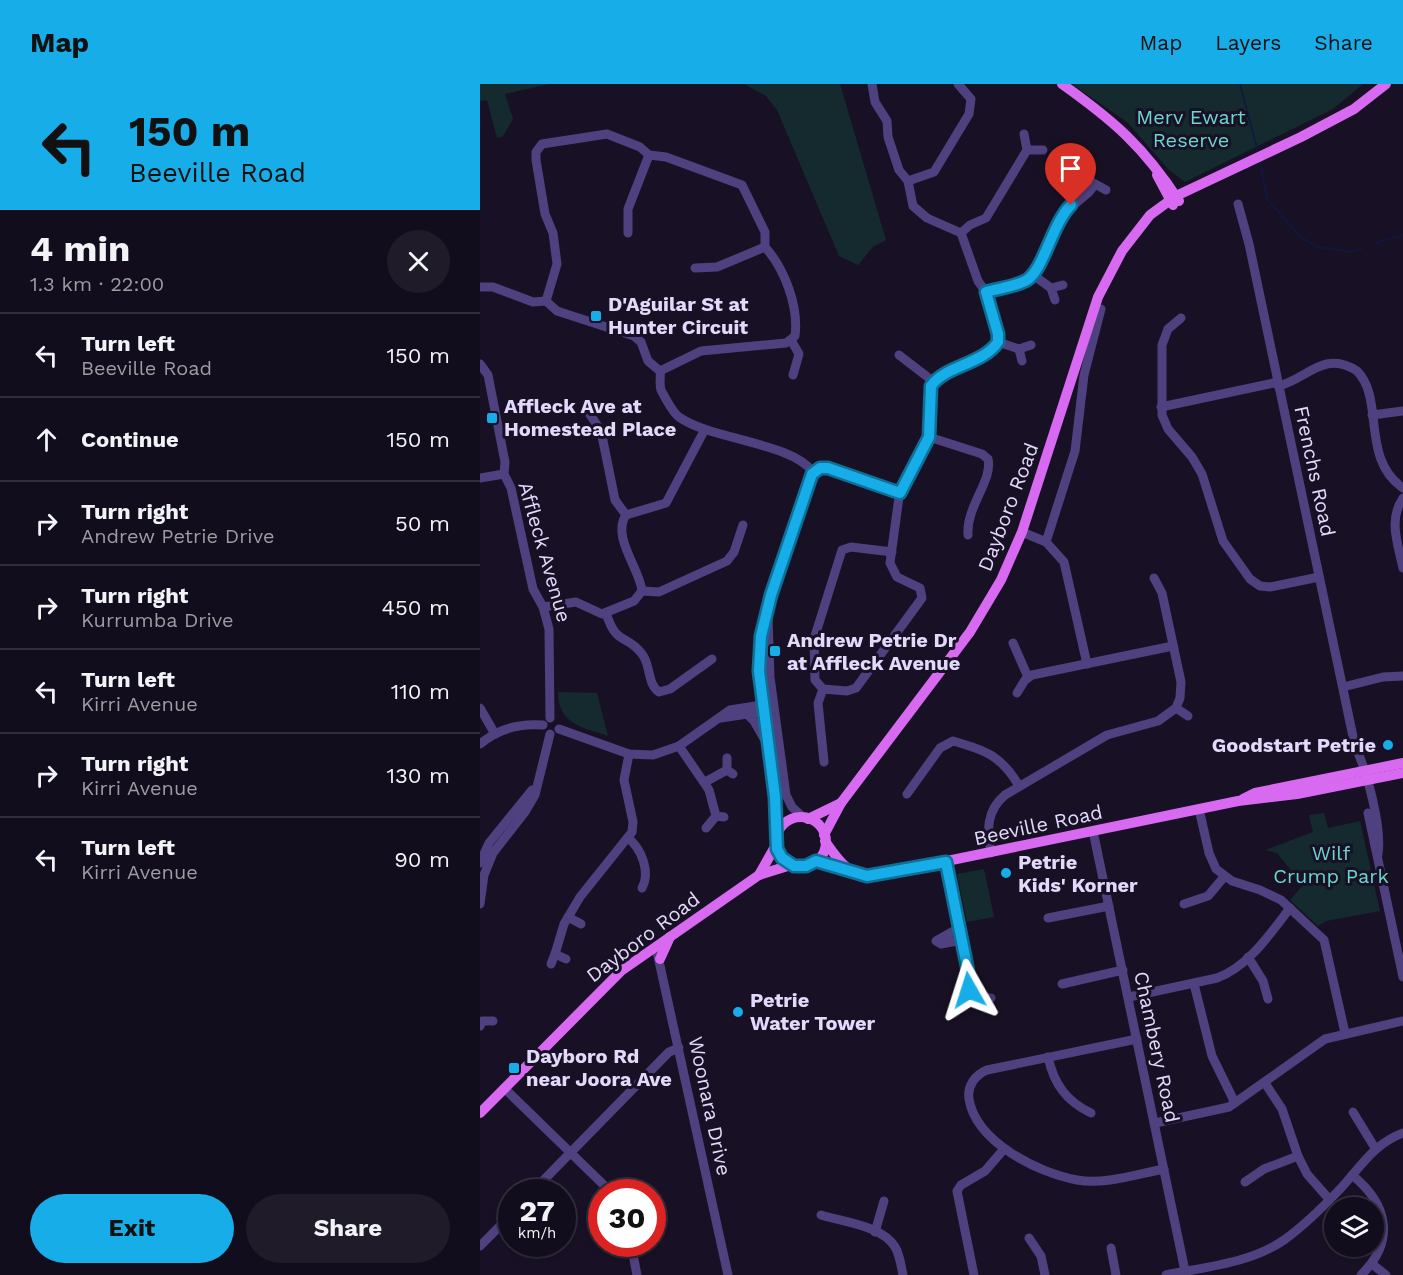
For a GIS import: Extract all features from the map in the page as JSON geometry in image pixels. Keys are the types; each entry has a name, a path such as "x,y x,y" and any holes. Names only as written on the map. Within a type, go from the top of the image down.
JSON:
{"main road":[{"path":"1062,84 1114,122 1135,142 1155,166 1165,185 1177,199"},
{"name":"Dayboro Road","path":"825,838 841,803 970,632 1001,580 1022,532 1098,297 1115,261 1155,211 1354,108 1386,84"},
{"path":"1155,211 1165,185"},
{"name":"Dayboro Road","path":"1140,229 1177,199"},
{"name":"Beeville Road","path":"816,861 867,876 991,853 1238,801 1258,800 1362,776 1403,763"},
{"name":"Beeville Road","path":"1362,776 1403,773"},
{"name":"Dayboro Road","path":"806,818 841,803"},
{"path":"825,838 824,851 816,861 803,867 791,865 780,855 777,840 788,821 806,818 817,823 845,868"},
{"name":"Dayboro Road","path":"759,875 777,840"},
{"name":"Dayboro Road","path":"480,1113 606,983 671,933 759,875 791,865"},
{"path":"639,957 661,962 671,933"}],"street":[{"path":"872,84 875,102 887,121 888,137 899,170 908,181 909,197 916,211 961,233 978,281 986,292 998,334 998,342"},
{"path":"908,181 934,172 969,114 971,99 958,84"},
{"path":"546,301 557,264 553,233 546,214 536,160 538,149 545,143 607,134 640,147 649,155 666,157 742,185 765,232 765,247 775,256 792,299 795,332 791,340"},
{"path":"961,233 970,225 986,218 1027,150 1024,134"},
{"path":"1027,150 1043,150"},
{"path":"628,233 627,216 630,202 649,155"},
{"path":"1084,178 1106,190"},
{"path":"986,292 1024,282 1033,275 1063,214 1095,184"},
{"name":"Frenchs Road","path":"1238,204 1249,244 1362,776 1373,846 1378,854 1403,977"},
{"path":"695,268 717,267 765,247"},
{"path":"1033,275 1051,288 1055,300"},
{"path":"1051,288 1063,285"},
{"path":"480,287 493,287 533,302 546,301 557,310 634,336 641,342 648,360 660,371 660,387 676,414 704,431 721,433 800,459 813,472"},
{"path":"1046,542 1075,452 1084,375 1101,309"},
{"path":"1181,318 1168,329 1162,345 1161,407 1164,423 1202,474 1223,541 1250,579 1265,587 1319,577"},
{"path":"660,371 701,351 791,340"},
{"path":"791,340 799,354 793,375"},
{"path":"998,342 1020,349 1032,345"},
{"path":"892,552 850,547 840,553 832,576 830,596 814,639 815,680 823,688 847,691 856,688 920,602 922,593 920,588 893,572 892,552 900,493 929,437 929,391 934,382 968,364 998,342"},
{"path":"1020,349 1022,361"},
{"path":"899,355 934,382"},
{"name":"Affleck Avenue","path":"481,366 488,375 505,460 504,474 511,488 535,593 543,607 550,639 550,718"},
{"path":"1161,407 1278,385 1320,366 1347,366 1357,370 1364,380 1381,462 1390,477 1403,488"},
{"path":"585,407 601,431 615,500 626,515"},
{"path":"1372,415 1403,411"},
{"path":"543,607 576,602 597,613 606,613 638,599 642,591 624,538 622,523 626,515 666,503 704,431"},
{"path":"929,437 982,454 988,459 989,466 973,503 968,531 958,530"},
{"path":"813,472 828,468 900,493"},
{"path":"777,840 768,744 767,614 777,577 813,472"},
{"path":"480,478 504,474"},
{"path":"1403,498 1395,510 1394,525 1403,568"},
{"path":"642,591 659,592 727,561 734,552 743,525"},
{"path":"1022,532 1046,542 1060,556 1067,570 1087,664"},
{"path":"991,853 988,830 992,811 1000,799 1107,735 1158,721 1176,708 1181,688 1162,593 1154,578"},
{"path":"606,613 616,635 637,648 645,659 656,691 662,693 670,690 712,659"},
{"path":"1013,643 1028,677"},
{"path":"1017,693 1028,677 1173,646"},
{"path":"1343,687 1383,677 1403,676"},
{"path":"823,688 818,703 824,762"},
{"path":"719,718 747,714 768,707"},
{"path":"559,729 629,754 653,755 679,746 719,718 739,708 768,707"},
{"path":"768,707 786,795 792,807 806,818"},
{"path":"480,708 495,734"},
{"path":"1176,708 1188,716"},
{"path":"747,714 768,744"},
{"path":"480,744 513,726 543,725 550,718 557,721 559,729"},
{"path":"543,725 544,730 550,735"},
{"path":"480,904 484,875 493,853 531,804 550,735 559,729"},
{"path":"907,794 947,739 999,759 1009,769 1019,786"},
{"path":"679,746 705,782 720,816 706,828"},
{"path":"566,958 553,959 568,917 595,877 628,838 633,822 624,780 629,754"},
{"path":"705,782 730,772 727,758"},
{"path":"480,863 489,843 537,783"},
{"path":"1199,809 1212,863 1224,877 1269,894 1290,908 1316,930 1327,946 1345,1033"},
{"name":"Chambery Road","path":"1093,831 1185,1271"},
{"path":"628,838 640,850 646,879 641,891"},
{"path":"946,862 971,996 971,1002 952,1007"},
{"path":"1184,904 1209,896 1224,877"},
{"path":"1048,918 1109,906"},
{"path":"1129,997 1224,976 1248,957 1290,908"},
{"path":"568,917 581,924"},
{"path":"959,928 936,941 941,944 962,940"},
{"name":"Woonara Drive","path":"654,945 661,962 728,1275"},
{"path":"1248,957 1263,981 1268,999"},
{"path":"1062,984 1123,970"},
{"path":"1194,984 1212,1056 1235,1103"},
{"path":"971,996 991,998"},
{"path":"481,1021 493,1021"},
{"path":"1155,1124 1222,1109 1235,1103 1325,1039 1403,1021"},
{"path":"1137,1039 987,1070 976,1076 968,1093 979,1124 1004,1149 1056,1174 1079,1181 1104,1180 1164,1169"},
{"path":"545,1179 669,1052 679,1048"},
{"path":"1048,1057 1059,1088 1072,1102 1091,1113"},
{"path":"1265,1083 1282,1109 1298,1156 1307,1174 1326,1197"},
{"path":"504,1088 598,1179"},
{"path":"1353,1112 1375,1148"},
{"path":"1332,1197 1375,1148 1403,1134"},
{"path":"974,1275 957,1191 960,1185 986,1171 1004,1149"},
{"path":"1245,1182 1264,1169 1298,1156"},
{"path":"1352,1175 1376,1200 1382,1217 1383,1238 1372,1264 1361,1275"},
{"path":"875,1232 885,1201"},
{"path":"1166,1275 1246,1258 1270,1248 1295,1231 1324,1205"},
{"path":"821,1215 875,1232 895,1247 903,1275"},
{"path":"480,1246 498,1228"},
{"path":"1029,1238 1041,1256 1045,1275"},
{"path":"1111,1248 1116,1275"},
{"path":"634,1257 637,1275"},
{"path":"1372,1264 1386,1275"}],"green space":[{"path":"480,84 550,84 505,94 513,119 503,136 497,138 487,100 480,101"},
{"path":"744,84 840,84 886,240 873,247 858,265 839,256 777,110 766,96"},
{"name":"Merv Ewart Reserve","path":"1072,84 1363,84 1333,109 1185,182 1169,170 1127,122"},
{"path":"558,692 597,693 608,736 581,727 567,718 559,703"},
{"name":"Wilf Crump Park","path":"1324,813 1328,828 1360,821 1380,911 1326,921 1318,926 1290,900 1303,885 1277,853 1265,850 1313,832 1309,815"},
{"path":"984,869 994,917 967,922 957,874"}],"waterway":[{"path":"1240,84 1257,148"},
{"path":"1260,161 1267,199 1301,237 1318,247 1351,252 1363,248"},
{"path":"1375,243 1403,235"}],"place":[{"name":"D'Aguilar St at Hunter Circuit","path":"596,316"},
{"name":"Affleck Ave at Homestead Place","path":"492,418"},
{"name":"Andrew Petrie Dr at Affleck Avenue","path":"775,651"},
{"name":"Goodstart Petrie","path":"1388,745"},
{"name":"Petrie Kids' Korner","path":"1006,873"},
{"name":"Petrie Water Tower","path":"738,1012"},
{"name":"Dayboro Rd near Joora Ave","path":"514,1068"}],"route":[{"path":"969,990 970,981 946,862 867,876 816,861 806,866 794,866 785,861 778,852 775,797 760,684 761,636 773,588 812,474 820,468 828,468 900,493 929,437 928,402 931,386 939,378 994,348 998,342 999,338 986,292 1024,282 1033,275 1054,228 1071,205"}]}
